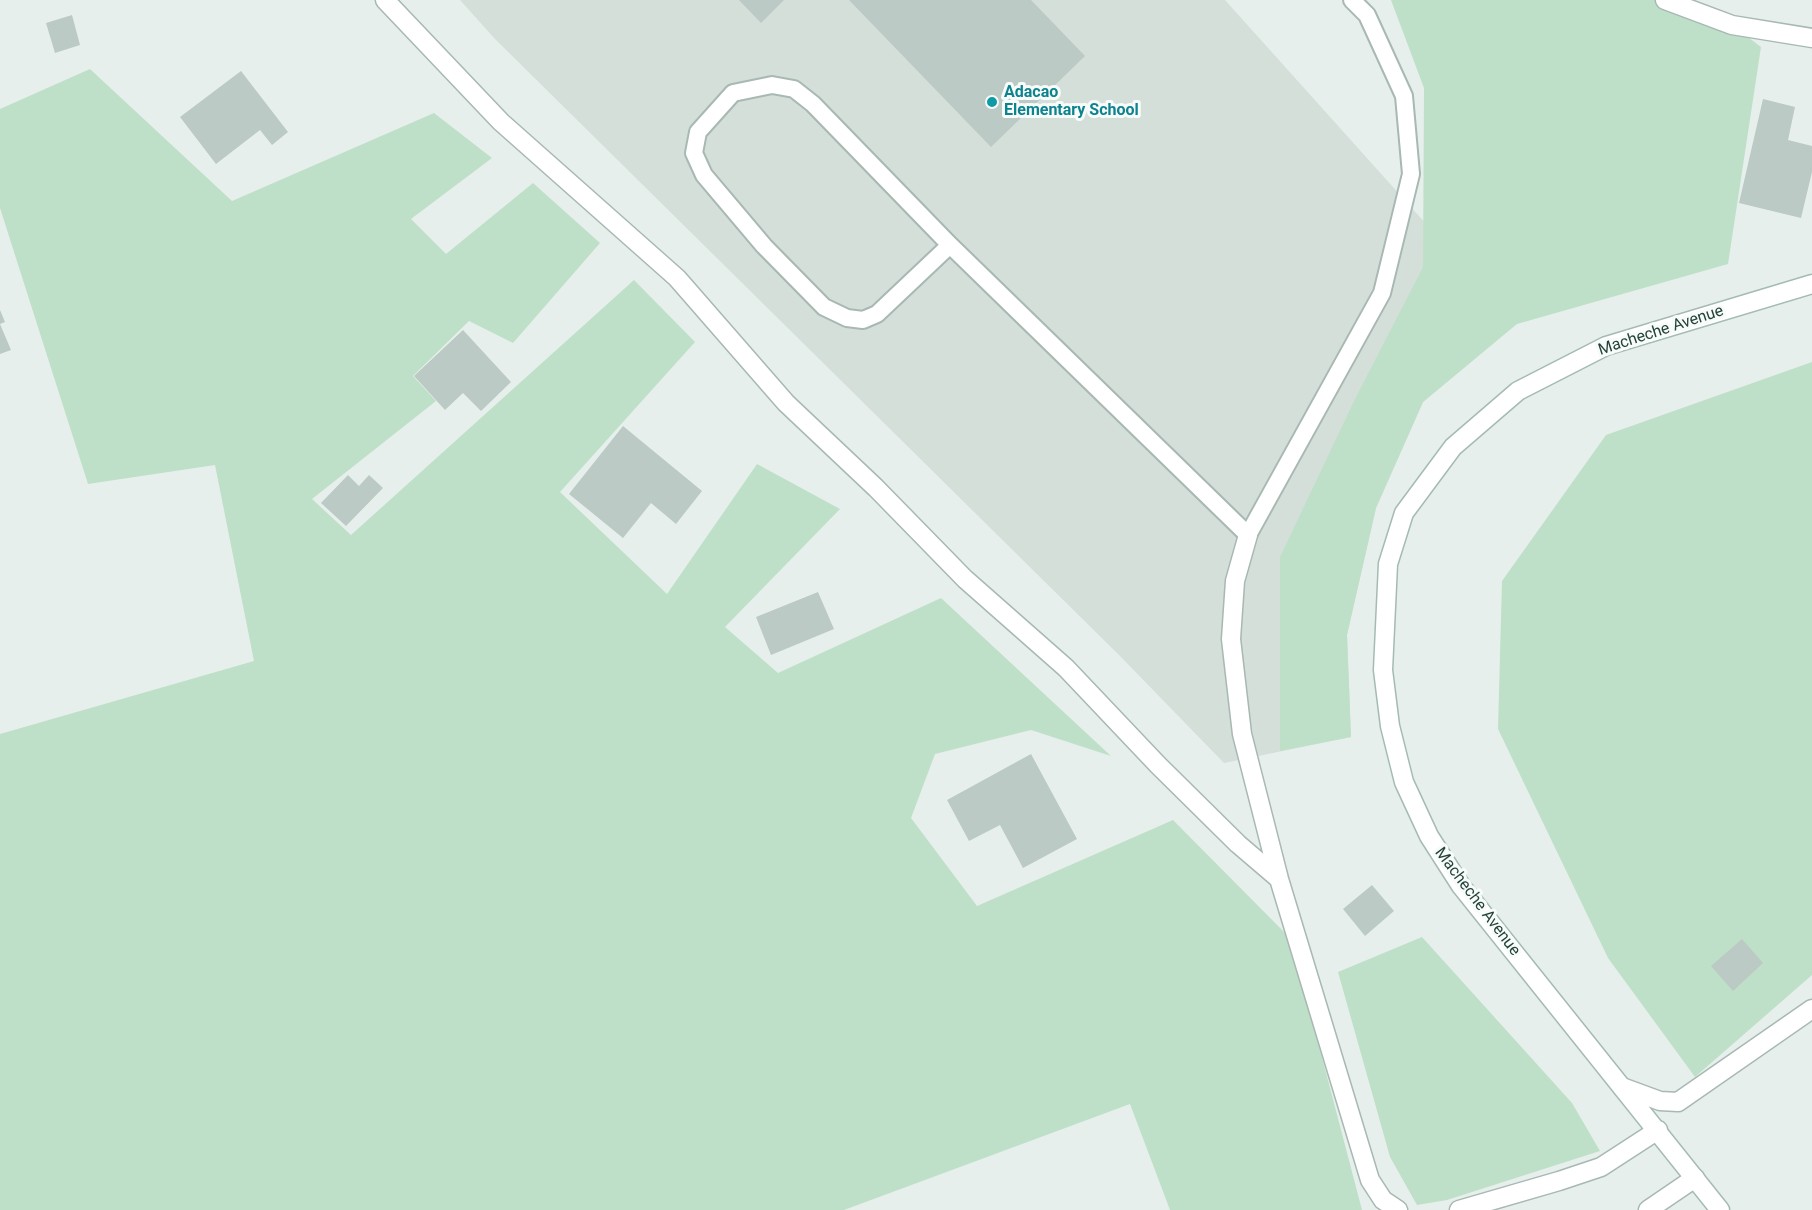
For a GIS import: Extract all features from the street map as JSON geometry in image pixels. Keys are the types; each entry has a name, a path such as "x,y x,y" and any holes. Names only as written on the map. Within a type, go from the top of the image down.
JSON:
{"street":[{"path":"385,0 501,122 677,278 786,403 876,488 965,579 1066,668 1166,773 1238,844 1278,879"},
{"path":"1665,0 1732,25 1812,38"},
{"name":"Macheche Avenue","path":"1720,1210 1461,886 1429,836 1404,782 1390,726 1383,670 1388,564 1404,513 1453,447 1518,391 1606,346 1812,284"},
{"path":"1248,535 1235,581 1231,639 1242,734 1278,879 1370,1180 1383,1200 1398,1210"},
{"path":"1622,1087 1660,1101 1678,1102 1812,1009"},
{"path":"1459,1210 1601,1167 1658,1130"},
{"path":"1648,1210 1695,1178"}],"lane":[{"path":"950,245 877,314 863,320 848,318 824,307 764,246 704,175 694,153 698,132 733,93 772,85 794,89 813,104 950,245 1248,535 1382,292 1411,174 1404,96 1367,15 1353,0"}],"shaded area":[{"path":"460,0 1225,0 1516,324 1423,402 1376,508 1347,635 1351,737 1224,763 1120,656 495,39"}],"green space":[{"path":"1391,0 1665,0 1732,25 1761,47 1728,264 1517,324 1423,402 1376,508 1347,635 1351,737 1280,751 1280,557 1355,399 1423,267 1424,88"},
{"path":"90,69 232,201 434,113 492,158 411,219 446,254 533,183 600,243 513,343 469,321 413,376 436,401 312,499 351,535 634,280 695,342 560,492 667,594 757,464 840,509 725,627 778,673 941,598 1111,756 1031,730 935,754 911,818 977,906 1173,820 1291,939 1362,1210 1170,1210 1130,1104 844,1210 0,1210 0,734 254,661 215,465 88,484 0,208 0,109"},
{"path":"1812,362 1812,975 1695,1077 1608,958 1498,729 1502,581 1606,435"},
{"path":"1422,937 1572,1103 1600,1151 1447,1200 1417,1205 1390,1157 1338,972"}],"building":[{"path":"739,0 784,0 761,23"},
{"name":"Adacao Elementary School","path":"849,0 1031,0 1085,56 991,147"},
{"path":"72,15 80,45 55,53 46,23"},
{"path":"241,71 288,132 272,145 260,130 216,164 180,117"},
{"path":"1763,99 1795,107 1788,140 1812,146 1812,172 1801,218 1739,203"},
{"path":"0,310 5,322 0,324"},
{"path":"0,324 11,350 0,354"},
{"path":"463,330 511,382 481,411 463,393 445,410 414,376"},
{"path":"623,426 702,491 676,524 651,503 623,538 569,494"},
{"path":"348,475 359,486 369,475 383,488 346,526 321,503"},
{"path":"818,592 834,629 771,655 756,617"},
{"path":"1031,754 1077,839 1023,868 1000,825 969,841 947,800"},
{"path":"1372,885 1394,911 1365,936 1343,909"},
{"path":"1742,939 1763,963 1733,991 1711,966"}],"place":[{"name":"Adacao Elementary School","path":"992,102"}]}
